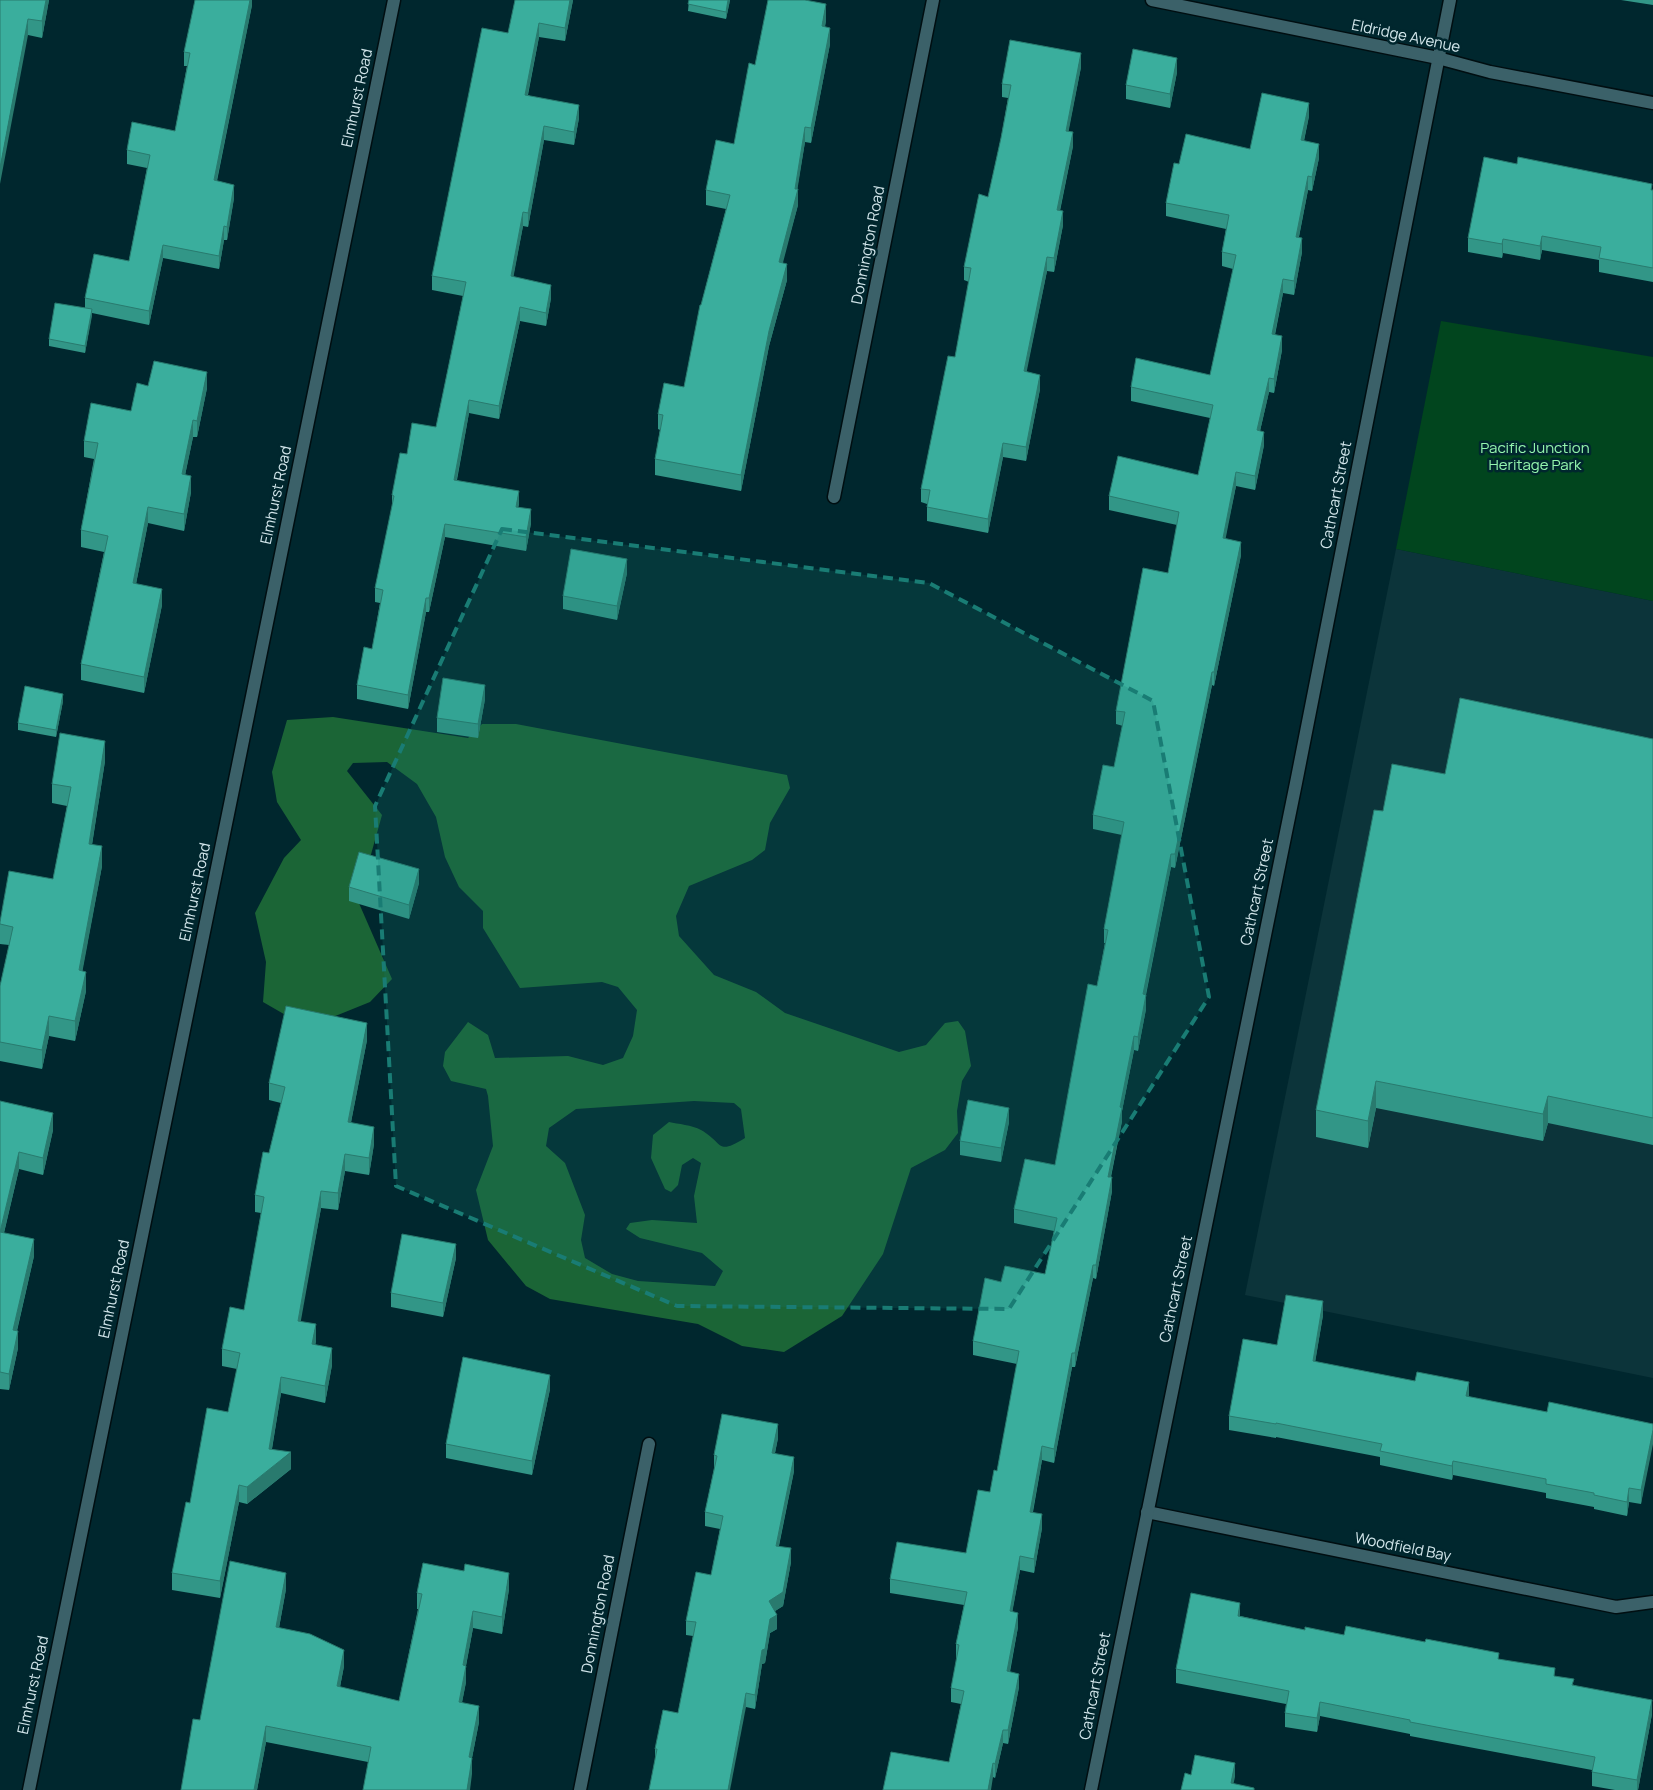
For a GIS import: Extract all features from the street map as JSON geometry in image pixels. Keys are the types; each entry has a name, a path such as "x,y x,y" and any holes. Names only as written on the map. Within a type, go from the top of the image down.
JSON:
{"street":[{"name":"Elmhurst Road","path":"28,1790 394,0"},
{"name":"Donnington Road","path":"834,497 933,0"},
{"name":"Eldridge Avenue","path":"1152,0 1438,58 1490,72 1653,104"},
{"name":"Cathcart Street","path":"1091,1790 1296,783 1450,0"},
{"name":"Donnington Road","path":"580,1790 649,1444"},
{"name":"Woodfield Bay","path":"1147,1512 1616,1607 1653,1602"}],"highlighted area":[{"path":"502,529 929,583 1153,701 1209,997 1009,1309 677,1306 396,1186 375,806"}],"shaded area":[{"path":"1396,549 1653,601 1653,1378 1245,1295"}],"green space":[{"name":"Pacific Junction Heritage Park","path":"1441,321 1653,357 1653,601 1396,549"},
{"path":"333,717 468,738 482,724 516,724 787,775 790,788 770,823 765,850 752,860 689,886 676,916 679,936 714,975 756,992 785,1013 899,1052 926,1045 945,1023 958,1021 965,1031 971,1066 962,1081 957,1111 958,1133 945,1150 911,1168 883,1254 842,1316 784,1352 742,1346 698,1324 550,1299 526,1286 488,1240 476,1190 493,1146 486,1089 451,1081 443,1066 445,1052 468,1022 488,1035 495,1058 568,1056 603,1065 623,1058 633,1036 637,1010 618,987 602,982 520,988 483,928 483,911 459,887 445,857 436,817 417,784 387,762 353,763 347,771 382,815 358,901 392,979 370,1002 323,1021 289,1017 263,1002 266,962 255,913 284,858 301,840 277,802 272,772 287,720","holes":["694,1101 734,1103 741,1109 745,1138 729,1146 721,1146 697,1128 669,1122 653,1135 651,1158 665,1189 671,1192 678,1185 682,1165 693,1158 701,1163 694,1196 697,1223 652,1220 630,1223 626,1229 640,1238 702,1253 723,1271 715,1286 638,1281 612,1274 585,1258 581,1240 585,1215 565,1163 546,1146 549,1128 576,1109"]}],"building":[{"path":"0,0 46,0 42,21 28,19 0,168"},
{"path":"195,0 250,0 214,180 234,185 227,227 224,226 219,256 163,245 149,311 85,298 94,254 129,261 150,155 127,150 132,122 175,131 190,53 184,52"},
{"path":"515,0 570,0 565,28 539,23 525,95 579,105 574,132 544,126 528,213 523,212 511,276 551,285 546,313 520,307 499,406 469,400 454,480 519,491 516,507 531,509 526,537 445,524 429,598 426,598 408,695 357,685 364,647 372,649 383,590 375,588 394,496 392,495 400,453 407,454 412,423 436,427 466,282 432,276 482,28 508,33"},
{"path":"689,0 728,0 726,12 688,4"},
{"path":"768,0 805,0 826,4 822,26 830,28 811,128 805,127 795,189 798,189 779,262 787,264 769,331 741,475 655,459 663,415 658,414 664,383 684,387 700,305 730,195 706,190 716,140 734,144 749,63 755,65"},
{"path":"1010,40 1081,53 1066,131 1073,132 1057,210 1063,211 1054,258 1047,257 1024,371 1040,375 1026,447 1003,443 988,519 927,507 930,490 921,489 948,356 955,357 971,268 964,267 979,194 988,197 1001,138 1011,85 1002,84"},
{"path":"1133,49 1177,58 1170,94 1126,85"},
{"path":"1262,93 1309,103 1301,140 1319,144 1312,177 1308,176 1296,237 1302,238 1294,281 1283,279 1272,334 1282,336 1274,379 1269,378 1257,430 1264,432 1255,476 1236,472 1223,538 1241,542 1175,854 1171,854 1143,994 1146,995 1138,1037 1134,1036 1108,1177 1112,1177 1096,1265 1093,1265 1075,1353 1072,1353 1054,1449 1042,1446 1030,1512 1042,1514 1034,1559 1020,1556 1010,1611 1018,1613 1007,1671 1019,1674 1008,1730 1003,1730 995,1764 993,1763 988,1790 883,1790 891,1752 949,1762 964,1691 951,1688 959,1645 956,1644 967,1592 890,1579 897,1542 966,1553 978,1490 990,1492 994,1470 997,1471 1019,1351 973,1341 985,1278 1001,1282 1005,1266 1045,1274 1057,1218 1014,1209 1025,1159 1055,1165 1088,984 1097,986 1108,930 1104,929 1124,822 1093,815 1103,765 1114,767 1125,712 1116,711 1143,568 1168,573 1179,512 1109,496 1118,456 1198,475 1213,405 1131,387 1136,358 1210,375 1236,255 1222,252 1229,215 1166,203 1174,163 1179,164 1186,134 1250,149"},
{"path":"1484,157 1517,164 1518,157 1652,184 1653,268 1599,258 1601,247 1542,236 1540,246 1503,239 1502,244 1468,238"},
{"path":"55,303 92,309 85,346 49,339"},
{"path":"154,361 207,372 197,421 193,420 182,474 191,476 184,514 148,507 133,583 162,589 144,677 81,664 108,536 81,530 98,443 84,441 91,403 131,411 137,383 148,386"},
{"path":"571,549 627,559 617,606 563,596"},
{"path":"443,678 485,685 478,724 437,718"},
{"path":"25,686 63,694 56,730 18,723"},
{"path":"1460,698 1653,739 1653,1118 1548,1096 1543,1114 1376,1081 1368,1121 1316,1110 1374,810 1383,811 1392,764 1445,774"},
{"path":"60,733 105,741 89,844 102,846 79,970 86,972 75,1021 49,1016 42,1050 0,1042 0,986 13,927 0,924 0,922 9,871 53,879 71,787 52,784"},
{"path":"359,852 419,869 409,905 349,887"},
{"path":"286,1006 367,1023 348,1122 374,1127 369,1158 345,1154 338,1193 321,1191 298,1321 316,1324 312,1344 332,1348 325,1386 281,1377 269,1449 291,1452 247,1487 239,1485 220,1581 172,1573 186,1502 190,1503 207,1408 228,1412 240,1353 222,1349 230,1307 244,1310 264,1197 255,1195 263,1152 269,1153 285,1087 269,1083"},
{"path":"968,1100 1009,1108 1001,1148 960,1141"},
{"path":"0,1101 53,1113 43,1158 19,1152 0,1232"},
{"path":"0,1232 34,1239 13,1330 18,1331 9,1374 0,1372"},
{"path":"402,1234 456,1244 443,1303 391,1293"},
{"path":"1286,1295 1323,1301 1313,1361 1415,1381 1417,1372 1469,1382 1466,1396 1547,1412 1549,1402 1653,1424 1641,1490 1629,1488 1627,1502 1594,1495 1594,1493 1546,1484 1546,1479 1453,1461 1452,1466 1380,1451 1382,1444 1276,1423 1229,1416 1243,1339 1277,1345"},
{"path":"463,1357 550,1375 532,1461 446,1444"},
{"path":"722,1414 778,1424 772,1453 794,1457 776,1546 791,1548 783,1592 769,1601 777,1615 770,1619 765,1649 762,1650 755,1695 746,1693 728,1790 649,1790 663,1710 678,1713 696,1622 686,1621 696,1572 711,1575 723,1516 705,1512 717,1456 714,1455"},
{"path":"230,1561 286,1573 276,1627 310,1634 344,1650 337,1686 399,1701 422,1594 417,1593 423,1563 464,1571 465,1564 509,1573 502,1617 473,1611 463,1665 466,1666 459,1702 479,1706 469,1757 472,1758 467,1790 363,1790 371,1747 266,1726 254,1790 181,1790 193,1719 200,1720"},
{"path":"1191,1593 1240,1603 1238,1616 1305,1630 1305,1627 1344,1635 1346,1626 1425,1642 1426,1639 1499,1653 1498,1659 1555,1668 1554,1676 1574,1679 1572,1685 1652,1700 1637,1780 1592,1772 1595,1757 1410,1722 1410,1720 1320,1702 1317,1718 1285,1713 1289,1691 1176,1669"},
{"path":"1195,1755 1235,1763 1231,1783 1254,1788 1254,1790 1181,1790 1185,1773 1191,1775"}]}
